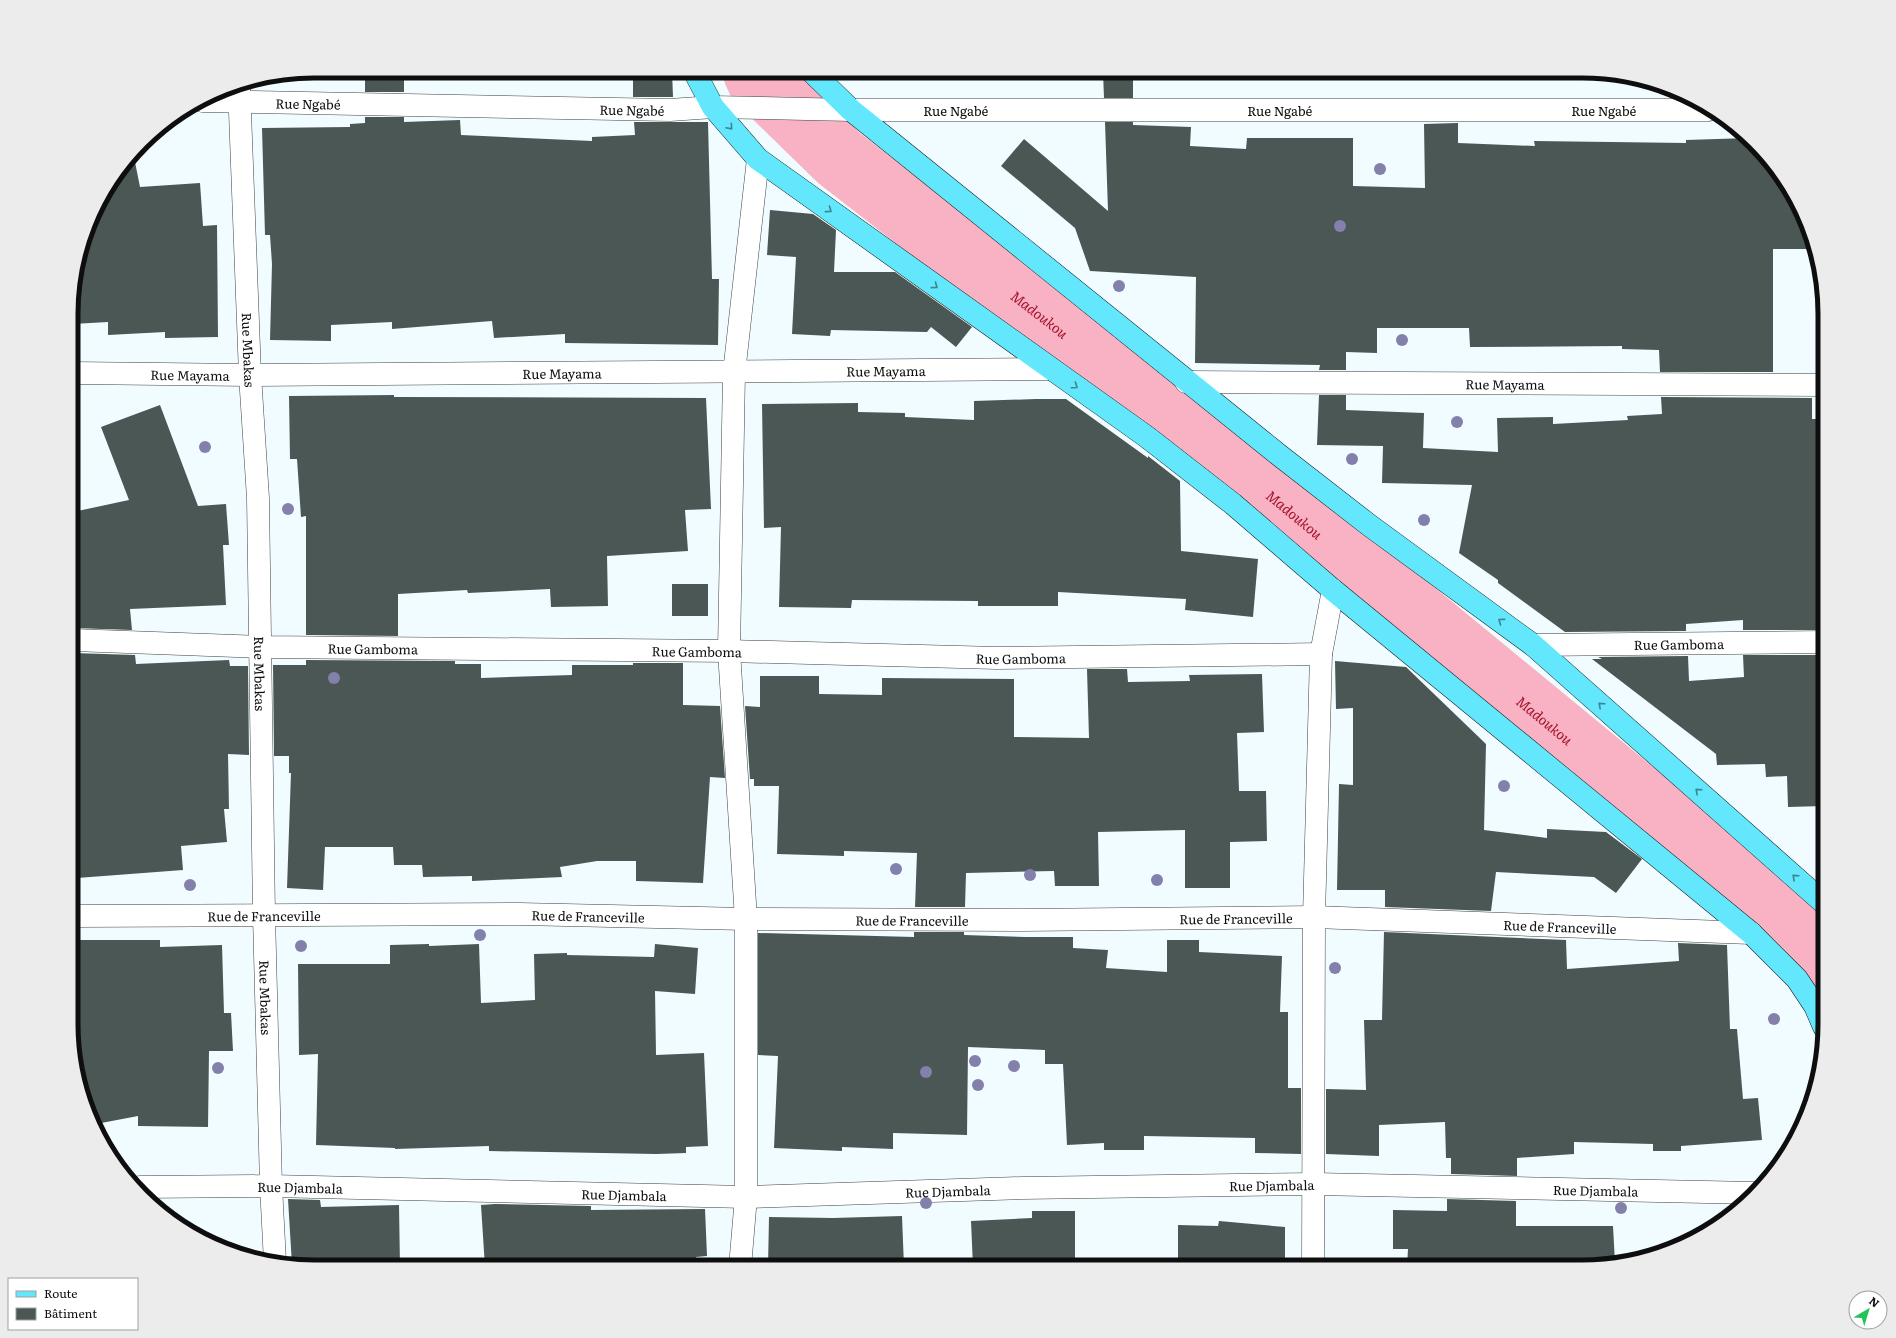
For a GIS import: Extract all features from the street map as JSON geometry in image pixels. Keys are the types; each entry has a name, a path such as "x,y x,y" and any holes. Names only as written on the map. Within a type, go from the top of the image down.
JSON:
{"main road":[{"path":"698,78 713,107 758,159 1147,437 1226,499 1333,590 1751,933 1797,979 1818,1013"},
{"path":"818,78 851,110 1186,382 1369,526 1533,645 1818,898"}],"street":[{"name":"Rue Ngabé","path":"220,98 239,94 546,108 670,110 713,107 750,107 851,110 1700,110"},
{"name":"Rue Mbakas","path":"239,94 250,375 258,498 264,915 271,1186 275,1256"},
{"path":"741,1260 746,1197 746,919 729,650 734,372 758,159"},
{"name":"Rue Mayama","path":"78,372 250,375 1051,369"},
{"name":"Rue Mayama","path":"1186,382 1818,385"},
{"path":"1313,1260 1314,917 1321,654 1333,590"},
{"name":"Rue Gamboma","path":"78,640 261,646 729,650 997,658 1321,654"},
{"name":"Rue Gamboma","path":"1533,645 1818,642"},
{"name":"Rue de Franceville","path":"78,916 520,914 746,919 1022,920 1314,917 1751,933"},
{"name":"Rue Djambala","path":"144,1187 271,1186 746,1197 1022,1188 1314,1184 1747,1193"}],"building":[{"path":"365,78 404,78 404,92 365,92"},
{"path":"633,78 672,78 673,97 633,97"},
{"path":"1103,78 1133,78 1133,98 1104,98"},
{"path":"365,117 404,117 404,122 460,120 461,135 592,141 592,137 635,135 634,122 708,122 712,279 719,279 718,345 565,343 565,334 494,338 492,321 392,329 392,322 331,325 331,341 270,340 272,264 270,235 265,235 262,128 350,127 350,124 365,123"},
{"path":"1105,122 1133,122 1133,125 1191,127 1190,146 1246,149 1247,138 1353,138 1353,186 1425,188 1424,124 1458,123 1458,143 1535,146 1534,141 1686,143 1686,140 1739,138 1749,147 1778,183 1794,210 1809,249 1773,249 1773,372 1660,372 1659,350 1622,349 1622,346 1470,347 1469,328 1377,328 1377,353 1346,352 1346,370 1319,370 1320,365 1195,363 1196,277 1090,271 1075,228 1001,166 1024,139 1108,211"},
{"path":"135,161 140,187 200,183 203,226 217,225 218,337 165,338 165,332 108,335 108,322 78,324 80,284 86,253 96,224 102,210 118,183"},
{"path":"770,210 813,214 836,230 834,272 895,272 972,327 956,347 931,327 927,332 831,330 830,336 792,334 796,257 767,255"},
{"path":"394,395 394,397 706,398 711,509 685,510 688,551 607,556 608,606 551,607 550,589 468,593 467,590 398,594 398,636 306,635 306,516 301,517 297,459 290,459 289,396"},
{"path":"1319,395 1346,395 1346,410 1424,413 1423,448 1498,452 1497,418 1553,417 1553,424 1628,420 1627,416 1662,414 1661,397 1812,398 1812,419 1818,419 1818,630 1743,630 1743,620 1686,624 1686,631 1565,632 1498,583 1498,580 1459,553 1472,485 1382,483 1383,446 1317,445"},
{"path":"1066,399 1148,458 1148,456 1180,481 1181,551 1258,559 1253,617 1185,610 1186,599 1058,592 1058,606 978,606 978,601 852,600 851,608 779,607 781,527 764,528 762,404 858,403 858,412 905,413 905,417 974,420 974,401"},
{"path":"160,405 198,506 226,504 229,545 223,545 226,605 130,609 132,630 78,628 78,511 129,500 101,427"},
{"path":"672,584 708,584 708,616 672,616"},
{"path":"78,653 135,655 136,664 229,660 230,666 248,666 249,755 228,754 229,809 224,809 227,842 181,846 183,870 78,878"},
{"path":"1743,655 1818,655 1818,806 1788,807 1787,776 1766,777 1765,764 1717,765 1716,754 1592,659 1602,659 1598,657 1688,656 1689,681 1744,677"},
{"path":"306,660 455,661 455,664 481,664 481,678 572,675 572,665 683,663 683,705 720,706 725,778 710,777 703,883 636,881 636,861 597,861 560,867 562,877 472,881 472,876 423,877 422,865 394,865 393,847 325,847 323,890 287,888 291,773 289,773 289,756 274,756 273,665 306,665"},
{"path":"1335,661 1406,667 1486,744 1484,830 1547,838 1547,829 1606,832 1642,859 1616,893 1594,877 1496,872 1491,911 1385,907 1385,890 1337,890 1339,784 1353,785 1353,708 1336,709"},
{"path":"1087,669 1127,669 1128,682 1190,681 1189,675 1262,674 1264,732 1237,733 1239,791 1266,791 1267,841 1230,842 1230,888 1185,888 1185,830 1098,832 1099,886 1055,886 1054,871 966,873 965,907 915,907 917,853 844,851 844,856 777,854 779,786 754,786 754,779 750,779 745,706 760,707 760,676 819,676 819,694 882,695 882,678 1014,679 1014,737 1089,738"},
{"path":"914,932 964,932 964,935 1073,937 1073,948 1108,950 1106,968 1167,972 1167,940 1199,940 1199,952 1282,956 1280,1012 1288,1012 1288,1088 1301,1088 1301,1154 1255,1153 1255,1138 1144,1136 1144,1150 1104,1150 1104,1143 1067,1145 1063,1064 1045,1064 1045,1050 968,1047 967,1135 893,1133 893,1149 842,1147 842,1151 774,1148 778,1056 758,1055 758,933 914,937"},
{"path":"1384,932 1566,940 1567,969 1679,961 1678,943 1727,945 1730,1029 1737,1029 1743,1099 1758,1098 1762,1140 1681,1146 1681,1151 1653,1151 1653,1144 1574,1142 1574,1154 1517,1158 1517,1176 1451,1174 1451,1158 1446,1158 1445,1122 1379,1125 1379,1156 1326,1154 1326,1089 1366,1090 1364,1020 1382,1020"},
{"path":"78,940 160,940 160,947 222,945 224,1013 231,1013 233,1051 209,1051 208,1127 138,1126 138,1116 100,1123 91,1100 86,1085 80,1054 78,1024"},
{"path":"429,944 429,946 479,944 481,1003 535,1000 534,954 567,953 567,955 654,957 655,944 698,948 695,994 655,991 656,1055 704,1053 708,1146 686,1147 686,1153 656,1154 489,1151 489,1146 395,1149 316,1145 318,1054 299,1055 298,964 390,964 390,945"},
{"path":"288,1199 320,1200 321,1207 399,1205 400,1260 292,1259"},
{"path":"1447,1199 1516,1201 1516,1226 1613,1226 1615,1257 1582,1260 1407,1260 1408,1249 1393,1249 1393,1210 1447,1211"},
{"path":"481,1205 591,1206 591,1210 705,1209 707,1256 696,1257 696,1260 485,1260"},
{"path":"1032,1211 1075,1211 1075,1260 973,1260 971,1221 1032,1218"},
{"path":"902,1216 904,1260 768,1260 769,1217 833,1218"},
{"path":"1219,1221 1285,1227 1285,1260 1178,1260 1178,1225 1218,1226"}],"waterway":[{"name":"Madoukou","path":"758,78 839,158 1247,475 1799,929 1818,959"}]}
